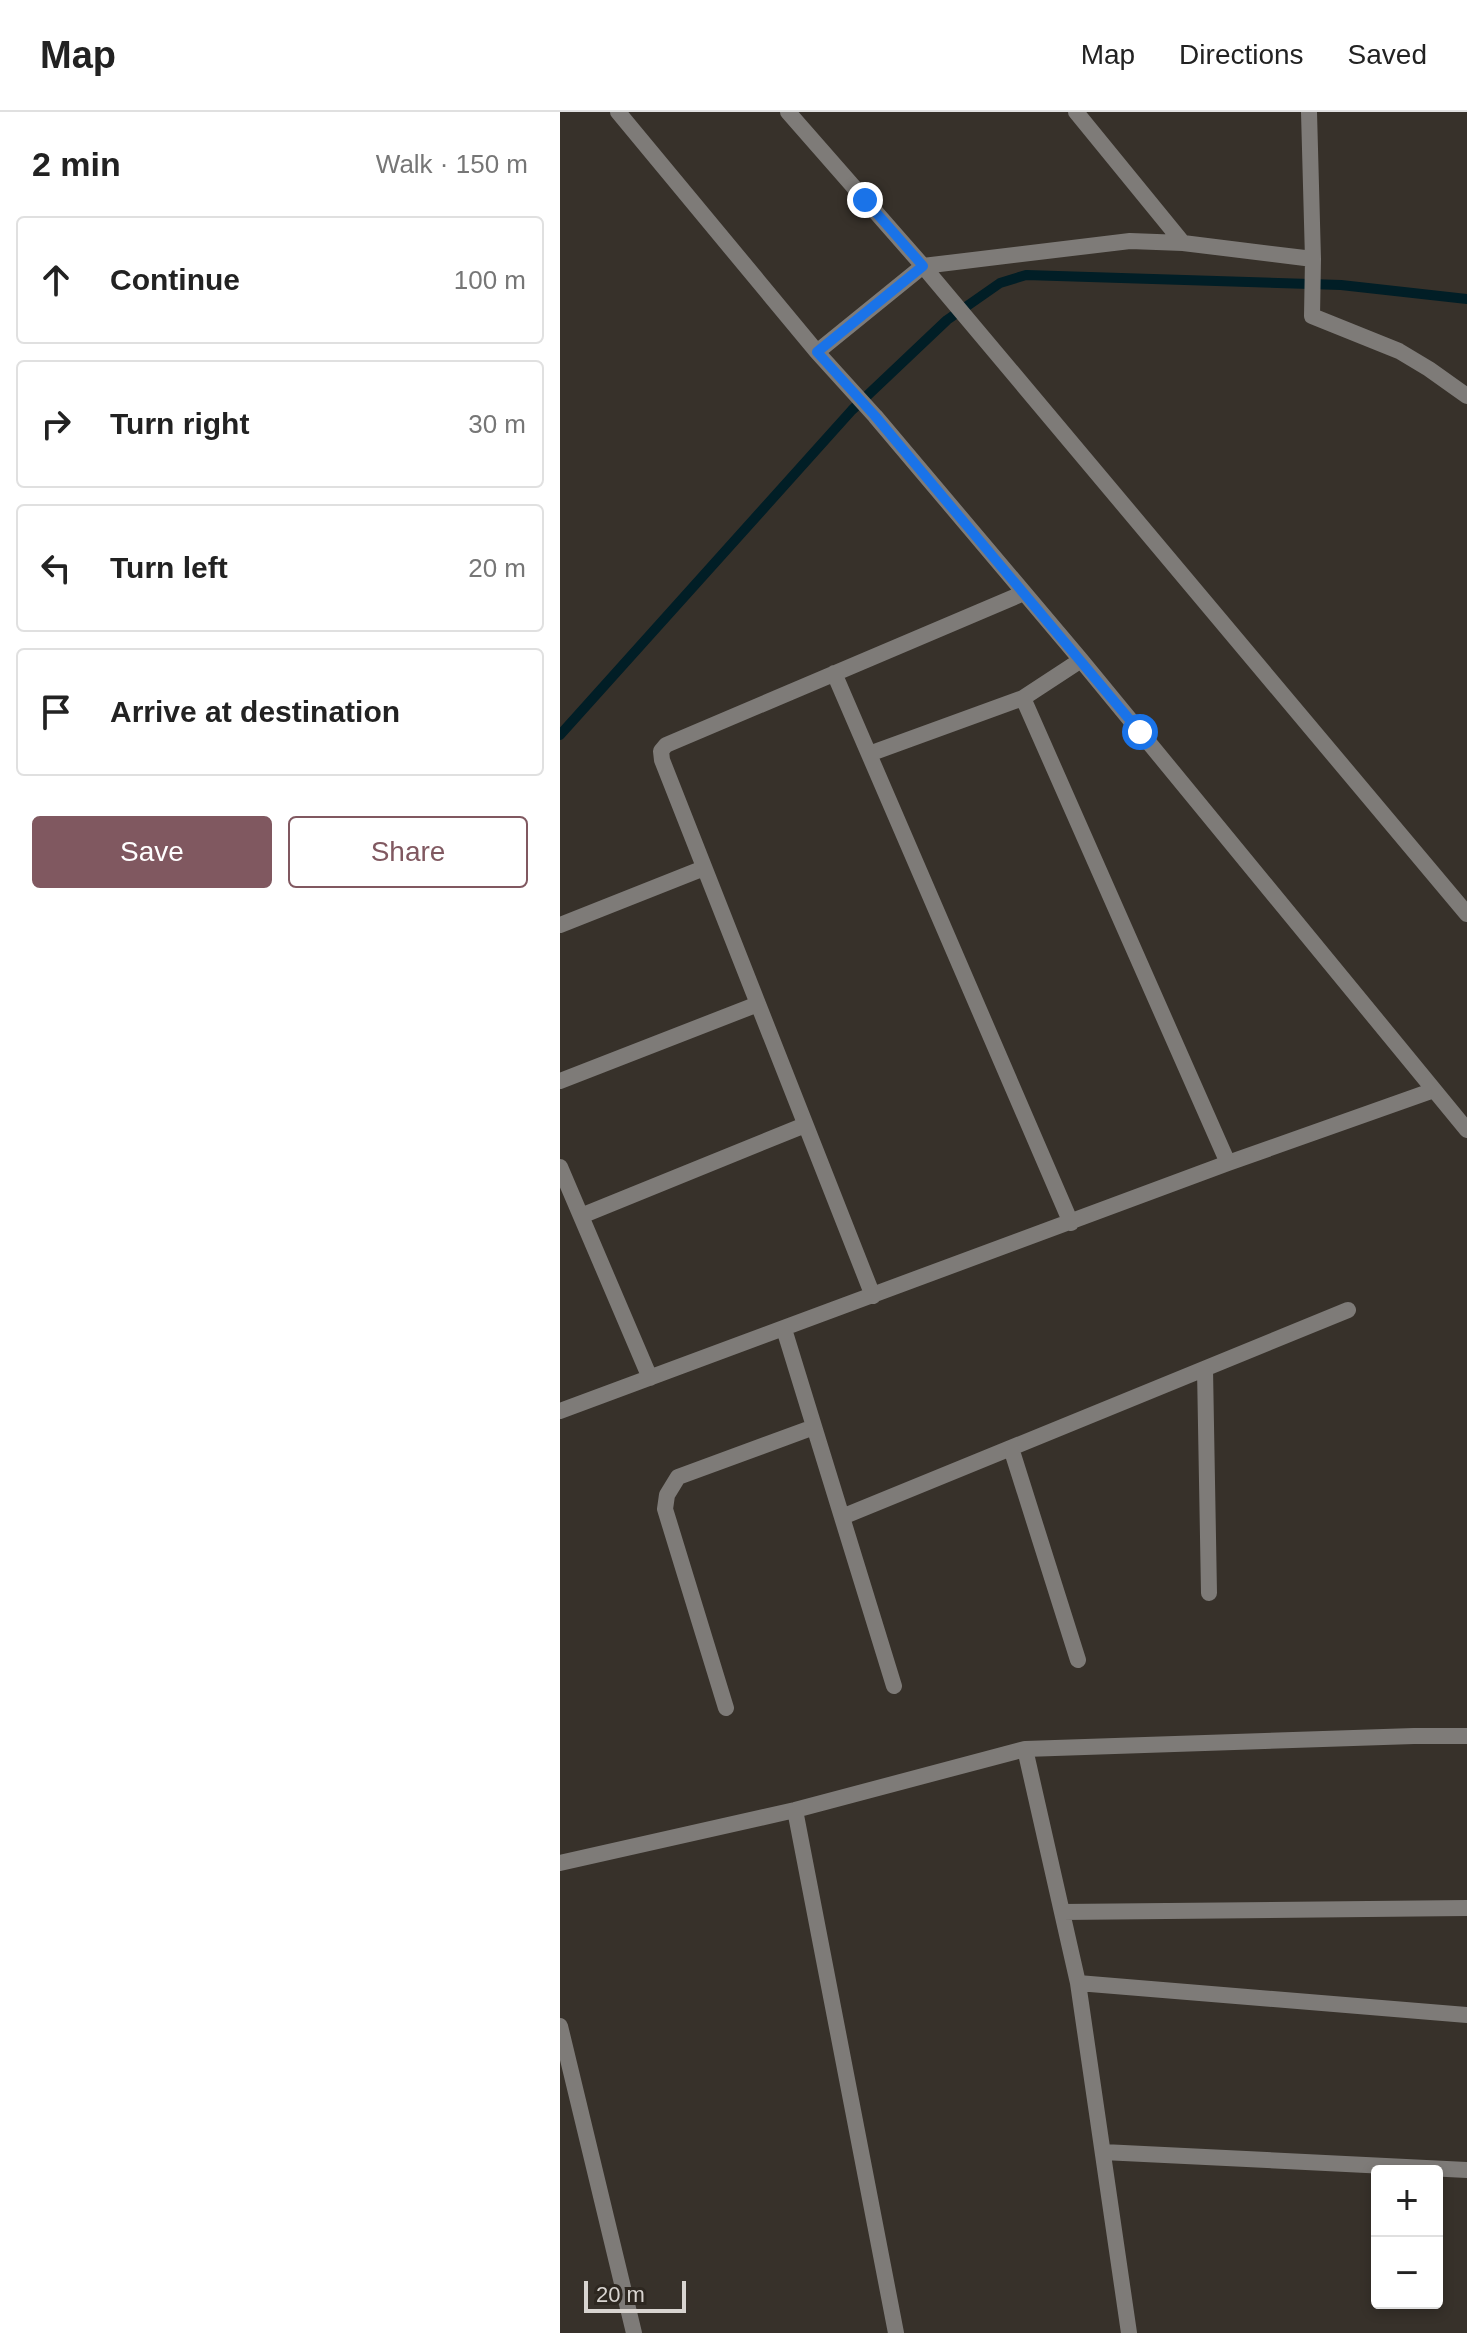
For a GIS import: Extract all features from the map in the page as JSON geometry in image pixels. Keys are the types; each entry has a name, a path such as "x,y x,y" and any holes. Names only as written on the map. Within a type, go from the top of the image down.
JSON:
{"street":[{"path":"618,112 817,352 1081,660 1467,1130"},
{"path":"788,112 923,266 1467,914"},
{"path":"1076,112 1183,243"},
{"path":"1309,112 1312,316 1399,351 1467,396"},
{"path":"817,352 923,266 1130,241 1183,243 1313,259"},
{"path":"873,1296 661,751 666,745 1024,593"},
{"path":"869,754 1023,698 1081,660"},
{"path":"834,673 1071,1223"},
{"path":"1023,698 1228,1163"},
{"path":"560,925 704,868"},
{"path":"560,1081 758,1004"},
{"path":"560,1411 1228,1163 1434,1090"},
{"path":"581,1216 805,1125"},
{"path":"560,1167 650,1378"},
{"path":"842,1517 1348,1310"},
{"path":"784,1329 894,1686"},
{"path":"1205,1369 1209,1593"},
{"path":"726,1708 665,1509 667,1495 678,1477 814,1427"},
{"path":"1011,1448 1078,1660"},
{"path":"560,1863 795,1810 1025,1749 1467,1736"},
{"path":"1025,1749 1078,1983 1129,2333"},
{"path":"795,1810 896,2333"},
{"path":"1062,1912 1467,1908"},
{"path":"1078,1983 1467,2015"},
{"path":"560,2026 563,2060 634,2333"},
{"path":"1103,2152 1467,2170"}],"waterway":[{"path":"560,735 852,410 947,320 1000,283 1026,275 1341,285 1467,299"}],"route":[{"path":"865,200 923,266 817,352 875,416 1140,732"}]}
